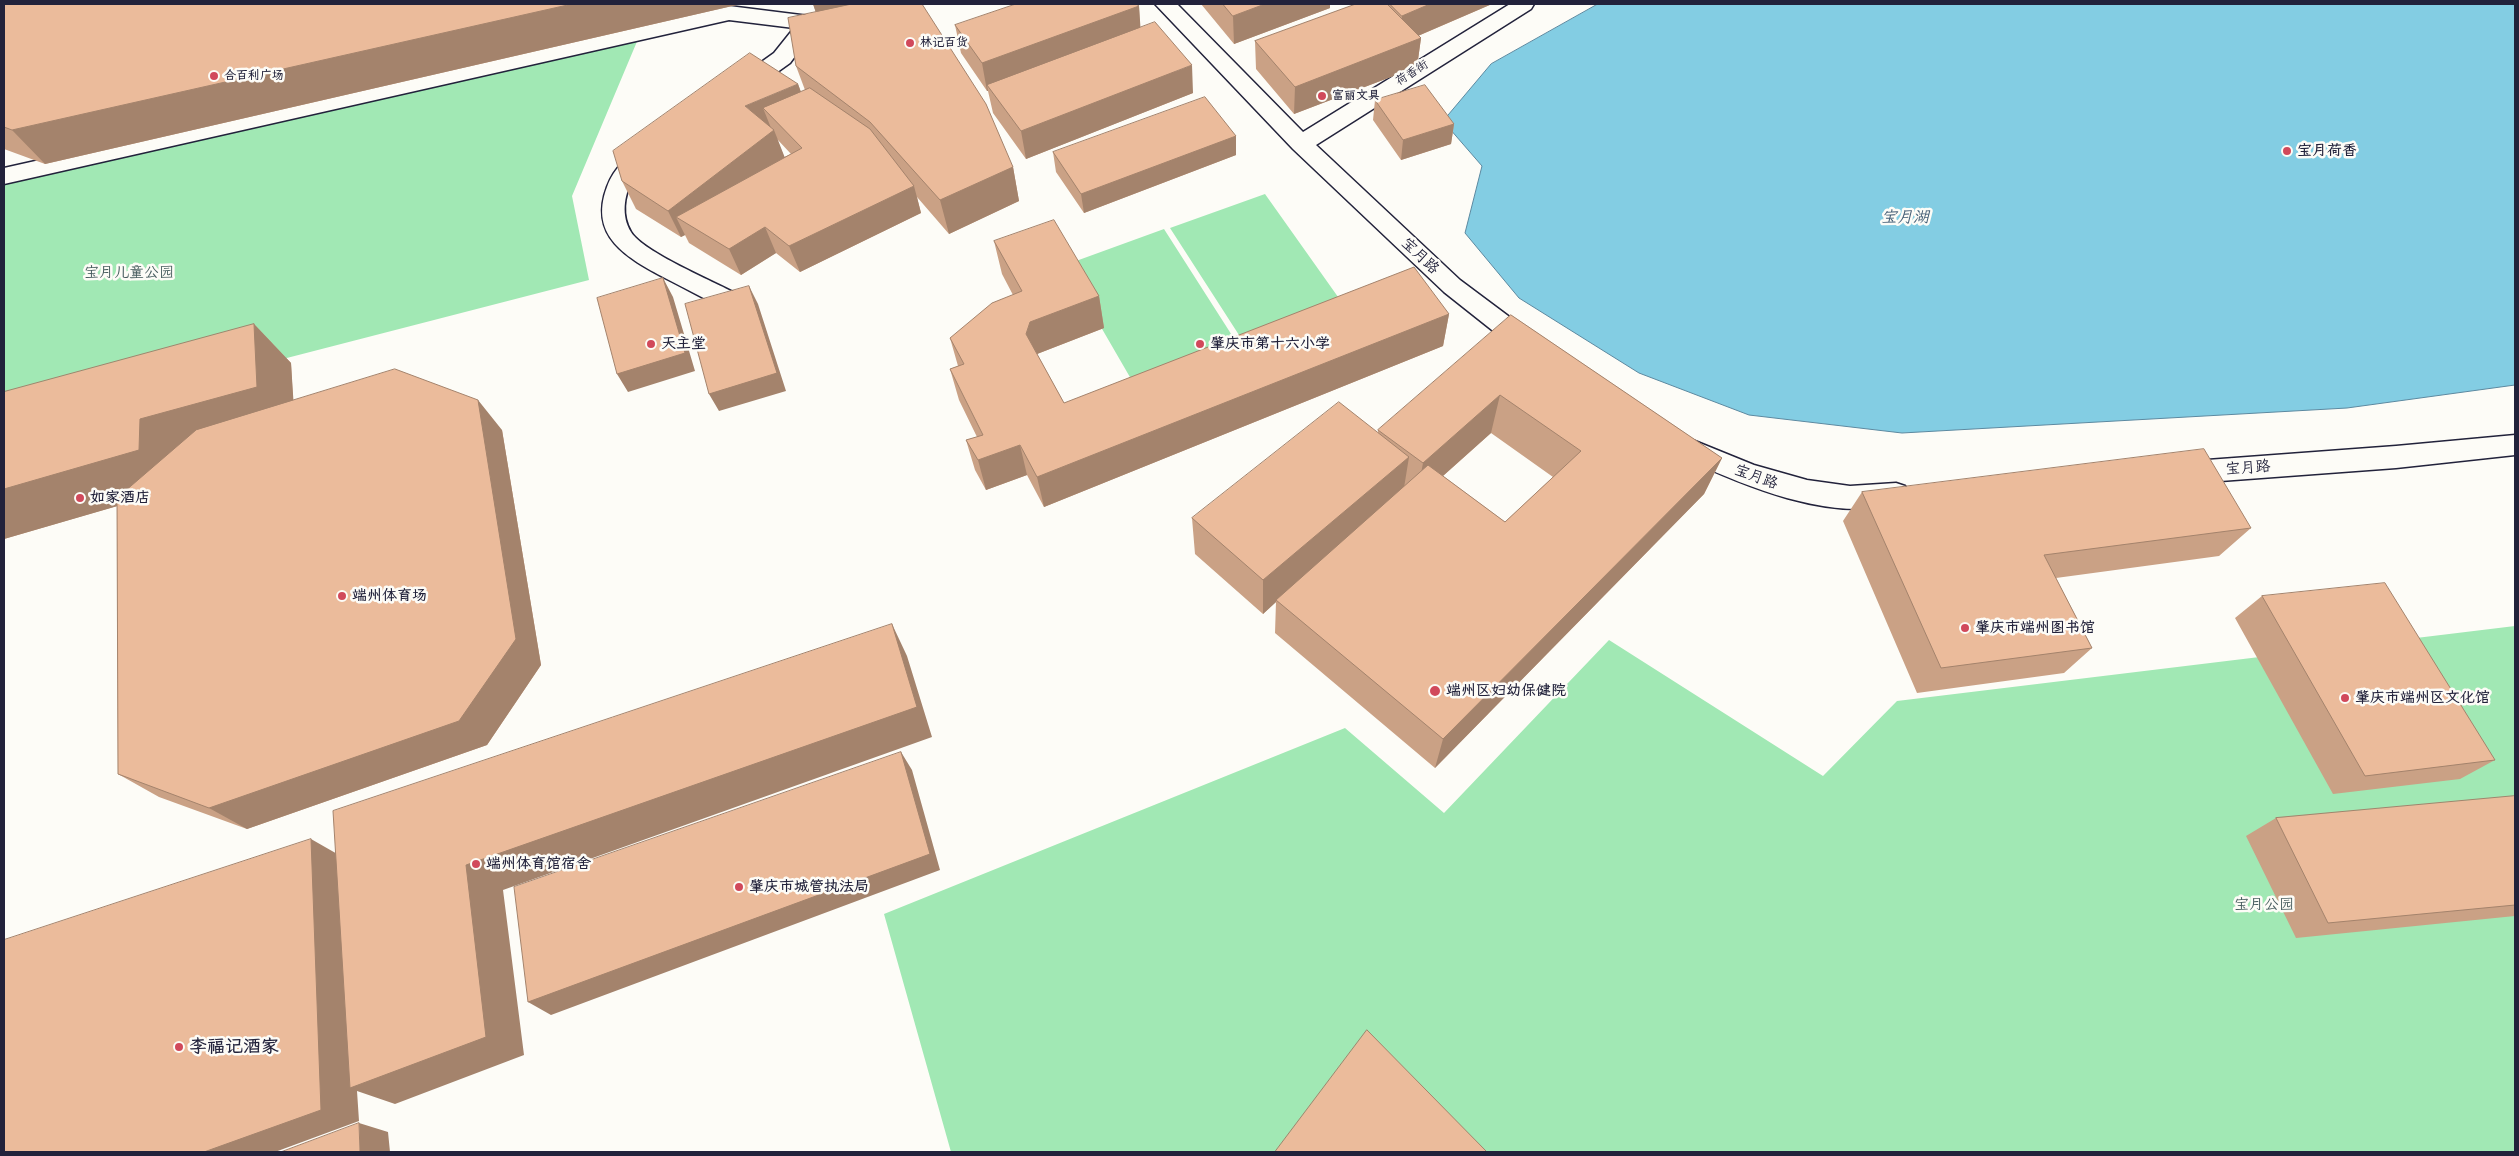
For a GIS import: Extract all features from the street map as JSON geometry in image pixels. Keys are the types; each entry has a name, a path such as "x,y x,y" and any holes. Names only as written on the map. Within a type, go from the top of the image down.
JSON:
{"street":[{"path":"4,176 729,13 809,23 893,4"},
{"name":"宝月路","path":"1165,4 1301,144 1452,286 1547,359"},
{"name":"荷香街","path":"1301,144 1524,4"},
{"path":"726,98 782,58 809,23"},
{"path":"663,145 623,174 612,204 620,235 637,252 728,300"},
{"name":"宝月路","path":"1662,435 1717,462 1777,486 1850,497 1919,492"},
{"name":"宝月路","path":"2154,475 2396,457 2515,445"}],"green space":[{"name":"宝月儿童公园","path":"641,32 572,196 589,280 4,431 4,176"},
{"path":"1265,194 1348,311 1248,349 1170,228"},
{"path":"1164,229 1242,351 1138,391 1065,265"},
{"name":"宝月公园","path":"2515,626 2515,1152 951,1152 884,914 1345,728 1444,813 1609,640 1823,776 1897,701"}],"water":[{"name":"宝月湖","path":"1598,4 2515,4 2515,385 2347,408 1902,433 1749,415 1639,373 1519,298 1465,233 1482,166 1443,121 1491,64"}],"building":[{"path":"4,4 572,4 12,130 4,127"},
{"path":"852,4 922,4 986,104 1013,167 940,200 870,122 796,66 788,18"},
{"path":"1016,4 1136,4 1139,6 982,63 955,25"},
{"path":"1223,4 1265,4 1233,16"},
{"path":"1356,4 1387,4 1421,38 1295,87 1255,41"},
{"path":"1390,4 1430,4 1402,16"},
{"path":"1155,22 1192,65 1021,131 987,85"},
{"path":"750,53 798,84 745,106 774,130 668,211 622,181 613,151"},
{"path":"1425,85 1454,124 1403,140 1375,100"},
{"path":"810,88 870,129 914,186 789,246 765,227 729,249 676,217 802,148 763,108"},
{"path":"1205,97 1236,136 1081,194 1053,152"},
{"path":"1054,220 1099,296 1030,322 1026,334 1064,403 1414,267 1449,314 1037,477 1020,445 978,460 966,440 983,435 950,369 964,364 950,338 992,303 1022,291 994,241"},
{"name":"天主堂","path":"663,278 685,353 617,374 597,298"},
{"path":"749,286 777,373 709,394 685,304"},
{"path":"1511,315 1722,458 1443,739 1276,600 1428,465 1505,522 1581,451 1500,395 1423,463 1378,430"},
{"path":"254,324 257,387 140,419 139,450 4,489 4,392"},
{"name":"端州体育场","path":"395,369 478,400 516,639 459,721 209,808 118,774 117,498 196,430"},
{"path":"1339,402 1409,457 1263,580 1192,518"},
{"name":"肇庆市端州图书馆","path":"2204,449 2251,528 2044,555 2092,648 1941,668 1862,492"},
{"name":"肇庆市端州区文化馆","path":"2385,583 2495,760 2365,776 2262,596"},
{"path":"892,624 917,707 466,865 486,1037 350,1088 333,811"},
{"name":"肇庆市城管执法局","path":"901,752 930,854 528,1002 514,887"},
{"path":"2514,796 2515,905 2328,923 2276,818"},
{"name":"李福记酒家","path":"311,839 321,1110 204,1152 4,1152 4,940"},
{"path":"1367,1030 1487,1152 1275,1152"},
{"path":"359,1123 360,1152 281,1152"}],"place":[{"name":"林记百货","path":"910,43"},
{"name":"合百利广场","path":"214,76"},
{"name":"富丽文具","path":"1322,96"},
{"name":"宝月荷香","path":"2287,151"},
{"name":"天主堂","path":"651,344"},
{"name":"肇庆市第十六小学","path":"1200,344"},
{"name":"如家酒店","path":"80,498"},
{"name":"端州体育场","path":"342,596"},
{"name":"肇庆市端州图书馆","path":"1965,628"},
{"name":"端州区妇幼保健院","path":"1435,691"},
{"name":"肇庆市端州区文化馆","path":"2345,698"},
{"name":"端州体育馆宿舍","path":"476,864"},
{"name":"肇庆市城管执法局","path":"739,887"},
{"name":"李福记酒家","path":"179,1047"}]}
